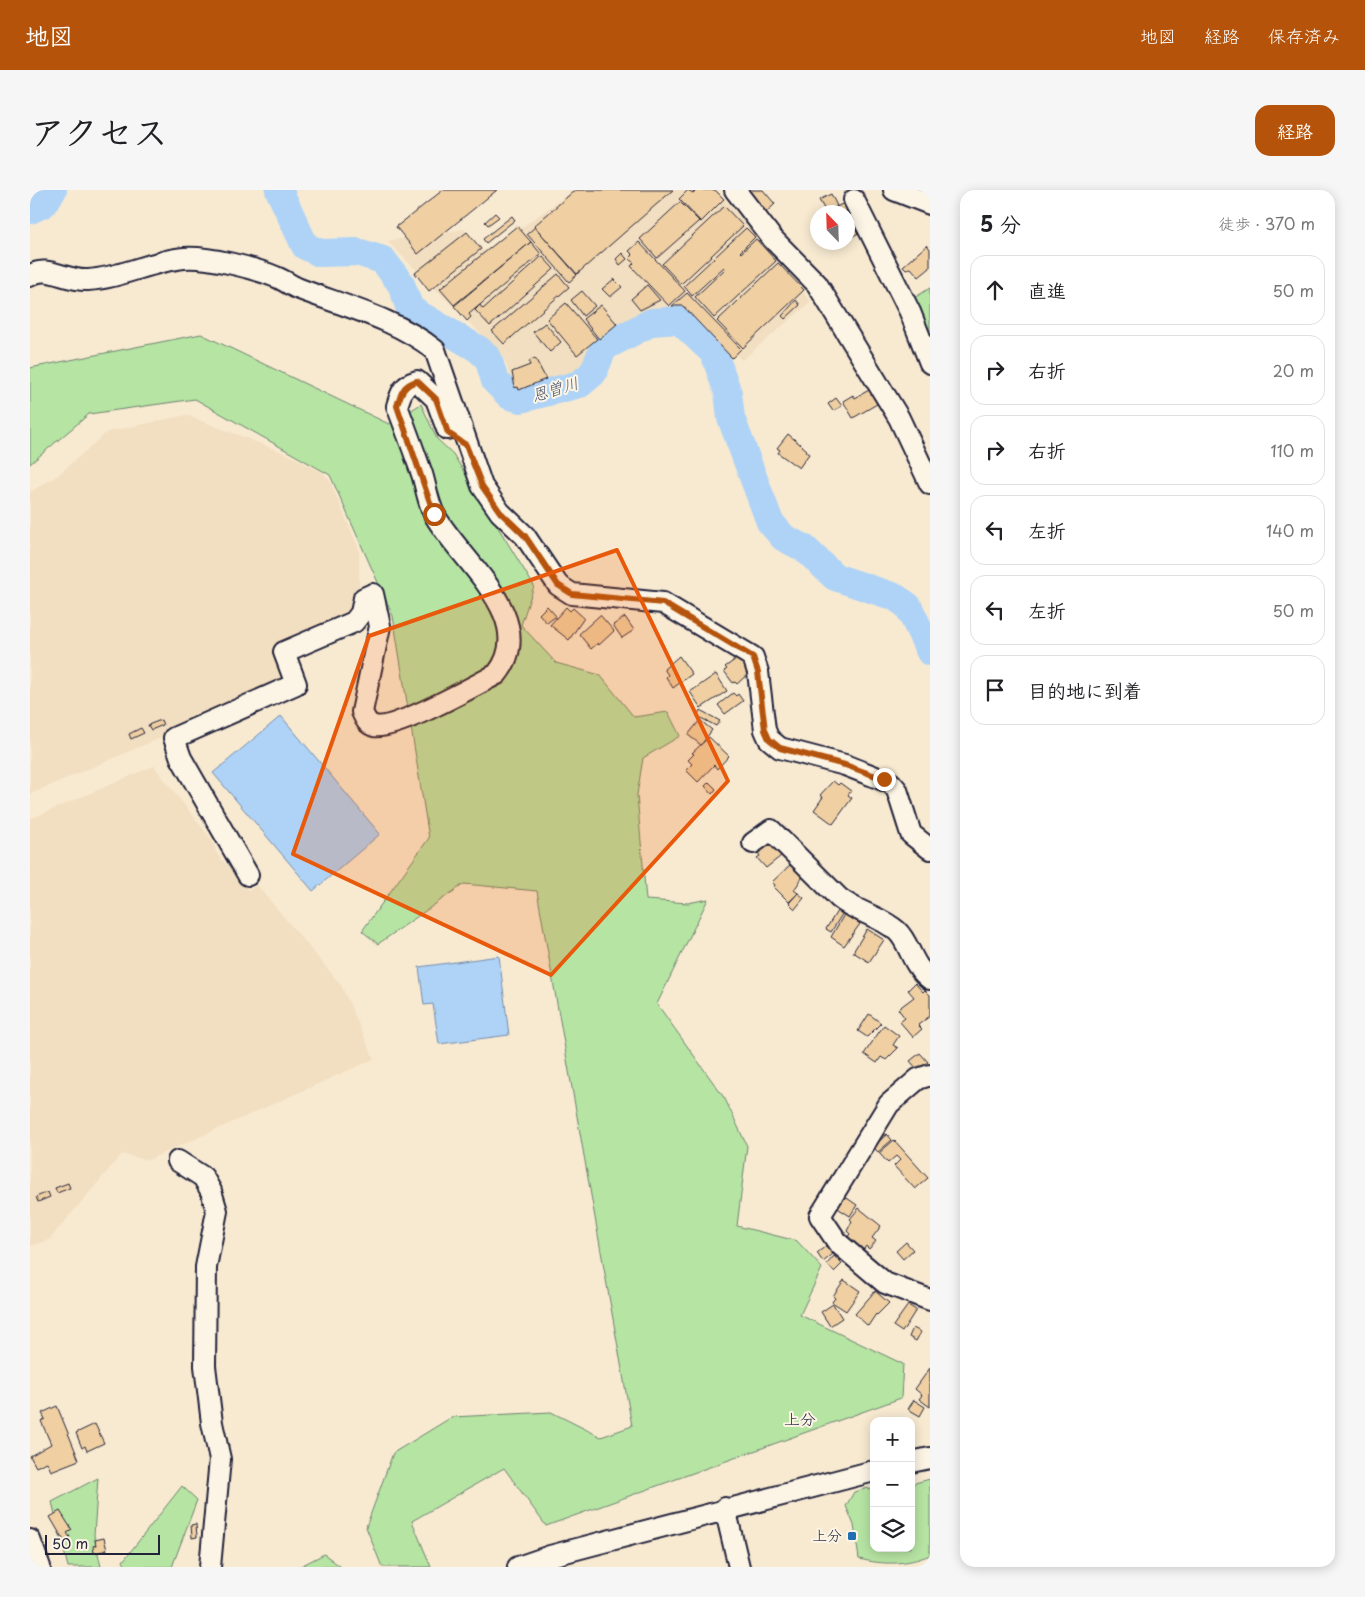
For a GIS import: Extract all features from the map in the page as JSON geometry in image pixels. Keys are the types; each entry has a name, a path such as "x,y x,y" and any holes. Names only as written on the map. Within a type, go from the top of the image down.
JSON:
{"street":[{"path":"735,190 772,238 817,284 899,418 930,484"},
{"path":"894,190 930,204"},
{"path":"854,200 910,312 930,363"},
{"path":"30,276 34,273 48,271 70,280 103,279 182,258 212,260 277,277 294,287 365,311 424,341 435,350 466,445 482,486 500,512 525,536 558,585 572,594 663,603 753,657 758,672 765,730 769,739 780,748 845,765 891,783 897,790 911,834 930,849"},
{"path":"248,875 181,758 174,738 296,684 284,652 354,622 361,613 364,598 373,594 380,626 362,712 366,722 375,726 392,723 414,715 497,674 506,664 509,654 509,639 504,614 499,602 434,514 397,406 402,391 409,384 417,381 423,385 436,399 448,433 466,445"},
{"path":"753,843 771,830 839,898 849,906 898,932 913,960 930,978"},
{"path":"930,1075 918,1079 889,1104 820,1216 838,1243 885,1283 930,1300"},
{"path":"178,1161 203,1177 211,1191 217,1211 206,1267 205,1366 212,1424 220,1459 210,1567"},
{"path":"915,1461 930,1458"},
{"path":"518,1567 550,1556 726,1508 870,1472"},
{"path":"726,1508 739,1567"},
{"path":"30,1540 42,1565"}],"highlighted area":[{"path":"617,550 728,781 551,975 293,854 369,636"}],"shaded area":[{"path":"574,190 717,190 811,302 742,360 685,313 616,327 576,379 516,393 503,356 387,241 464,229 486,253"},
{"path":"186,415 287,454 320,471 329,479 359,549 359,605 353,615 278,648 288,683 30,794 30,492 57,476 107,432"},
{"path":"154,766 211,839 217,854 249,891 257,885 341,985 374,1059 148,1160 122,1154 49,1240 30,1246 30,819"}],"green space":[{"path":"930,288 930,331 914,298"},
{"path":"201,334 389,424 421,404 437,439 453,454 534,586 521,625 556,663 600,675 634,717 668,712 680,736 643,758 637,795 646,900 688,903 708,899 657,1004 725,1099 747,1146 737,1226 797,1241 822,1268 800,1315 903,1364 901,1398 546,1526 504,1468 412,1521 431,1567 382,1567 366,1527 393,1453 452,1417 551,1412 601,1437 632,1426 537,891 464,884 378,944 362,931 429,838 393,616 330,475 195,399 89,414 30,464 30,368"},
{"path":"98,1478 94,1535 101,1567 68,1567 52,1502"},
{"path":"930,1479 930,1555 912,1561 895,1563 859,1559 854,1525 846,1506 854,1492 870,1489 870,1552 915,1552 915,1483"},
{"path":"182,1486 197,1500 172,1567 126,1567 123,1561"},
{"path":"324,1554 341,1567 299,1567"}],"water":[{"path":"281,716 380,834 313,891 213,773"},
{"path":"499,956 509,1035 439,1044 433,1004 424,1005 419,967"}],"building":[{"path":"443,190 497,190 418,254 396,227"},
{"path":"575,190 673,190 577,274 534,226"},
{"path":"688,190 693,193 696,190 715,190 724,199 701,222 679,199"},
{"path":"743,190 763,190 775,204 763,215"},
{"path":"831,194 836,205 822,205 819,200"},
{"path":"680,202 699,221 657,258 640,239"},
{"path":"724,206 743,226 681,284 662,264"},
{"path":"495,213 499,217 488,225 485,222"},
{"path":"512,216 515,220 486,243 483,239"},
{"path":"855,220 862,231 855,235"},
{"path":"517,226 531,242 454,305 440,289"},
{"path":"535,227 577,275 569,282 527,234"},
{"path":"746,228 755,237 740,252 756,239 776,261 714,318 695,297 725,269 724,267 692,296 684,286"},
{"path":"467,232 481,249 429,291 415,273"},
{"path":"531,242 541,254 469,314 471,317 467,321 454,306"},
{"path":"639,242 685,291 669,306 631,266 634,263 629,259 633,255 629,251"},
{"path":"927,245 930,249 930,268 919,277 911,268 906,269 903,266"},
{"path":"622,253 627,259 620,265 616,259"},
{"path":"542,256 554,269 490,326 475,310 480,305 483,309"},
{"path":"778,263 804,290 743,348 717,321"},
{"path":"558,274 569,287 504,344 492,331"},
{"path":"614,279 622,287 610,297 602,289"},
{"path":"647,285 660,300 640,310 631,299"},
{"path":"582,291 595,306 583,316 571,300"},
{"path":"687,293 741,349 732,358 683,306 672,306"},
{"path":"796,300 800,305 785,319 782,316"},
{"path":"566,303 597,339 577,355 547,319"},
{"path":"601,305 617,324 599,339 583,319"},
{"path":"545,323 561,342 550,352 533,332"},
{"path":"535,358 546,379 519,390 518,387 515,388 512,372 530,365 529,361"},
{"path":"869,390 877,404 853,418 843,401 853,395 855,398"},
{"path":"836,398 842,406 833,411 828,404"},
{"path":"788,434 807,450 806,452 809,454 799,468 778,453 780,450 777,448"},
{"path":"547,606 556,616 547,623 539,614"},
{"path":"566,607 570,611 573,608 584,618 569,640 550,625"},
{"path":"600,615 614,631 599,645 598,643 591,649 579,634"},
{"path":"625,617 634,630 622,638 613,625"},
{"path":"679,656 692,674 673,688 666,677 668,675 664,669"},
{"path":"739,657 750,672 737,684 733,683 724,671 727,669 725,667"},
{"path":"716,674 727,691 701,708 690,692"},
{"path":"733,693 736,696 738,694 743,701 725,714 718,705"},
{"path":"700,710 720,721 716,726 697,716"},
{"path":"161,720 163,725 151,730 148,725"},
{"path":"700,720 712,730 701,745 688,735"},
{"path":"141,728 144,733 131,739 129,734"},
{"path":"709,737 729,756 717,769 714,765 698,782 686,770 692,764 688,760 694,754 692,753"},
{"path":"833,781 838,785 840,783 851,791 848,795 852,798 833,824 814,810 823,797 820,795"},
{"path":"709,782 716,789 712,794 705,786"},
{"path":"767,839 781,856 766,868 757,858 760,856 755,849"},
{"path":"790,865 804,875 794,890 798,893 789,902 774,887 775,885 772,882"},
{"path":"798,893 804,898 795,909 789,903"},
{"path":"839,908 844,911 831,932 826,929"},
{"path":"845,913 860,924 844,946 831,937"},
{"path":"867,929 884,940 869,962 853,952"},
{"path":"915,983 923,992 925,990 930,995 930,1016 918,1025 922,1029 913,1037 900,1022 905,1018 898,1009 914,997 908,990"},
{"path":"869,1014 881,1023 867,1037 858,1031"},
{"path":"884,1025 899,1036 893,1045 898,1048 886,1060 881,1057 877,1063 864,1054"},
{"path":"920,1053 928,1062 918,1070 910,1061"},
{"path":"887,1134 892,1140 878,1152 873,1147"},
{"path":"894,1140 928,1178 915,1189 894,1166 900,1160 896,1156 888,1163 879,1153"},
{"path":"68,1183 70,1188 57,1193 55,1188"},
{"path":"48,1192 50,1197 38,1202 36,1197"},
{"path":"844,1196 857,1205 850,1216 836,1207"},
{"path":"859,1208 881,1226 872,1238 876,1241 869,1249 866,1246 862,1252 846,1239 850,1234 847,1231 852,1221 850,1219"},
{"path":"906,1242 913,1250 903,1259 896,1251"},
{"path":"826,1246 833,1254 823,1262 817,1253"},
{"path":"834,1256 842,1264 834,1272 827,1264"},
{"path":"844,1280 860,1291 846,1311 832,1302 835,1298 833,1296"},
{"path":"875,1291 889,1303 876,1314 868,1326 855,1314"},
{"path":"833,1304 842,1318 830,1326 821,1312"},
{"path":"908,1305 916,1310 902,1332 893,1326"},
{"path":"913,1328 921,1332 916,1341 909,1337"},
{"path":"930,1368 930,1407 919,1399 922,1395 915,1389"},
{"path":"914,1400 925,1407 920,1416 908,1409"},
{"path":"57,1406 79,1460 51,1471 47,1462 36,1467 30,1456 51,1444 41,1421 45,1419 42,1413"},
{"path":"95,1424 104,1443 87,1451 85,1446 82,1448 76,1433"},
{"path":"60,1511 72,1530 67,1533 70,1537 64,1541 50,1517"},
{"path":"196,1524 197,1537 192,1538 191,1525"},
{"path":"104,1538 107,1550 94,1553 93,1546 96,1545 95,1540"}],"waterway":[{"name":"恩曽川","path":"30,210 43,204 53,190"},
{"name":"恩曽川","path":"279,190 305,246 320,253 357,252 383,260 401,284 410,309 478,349 488,358 495,381 510,396 521,399 580,384 593,373 604,347 652,322 679,320 714,353 728,393 731,418 770,522 784,538 804,548 835,577 895,597 908,606 930,652"}],"place":[{"name":"上分","path":"852,1536"}],"district":[{"name":"上分","path":"800,1419"}],"route":[{"path":"434,514 397,406 402,391 409,384 417,381 436,399 448,433 466,445 482,486 500,512 525,536 558,585 572,594 663,603 753,657 758,672 765,730 769,739 780,748 845,765 884,779"}]}
